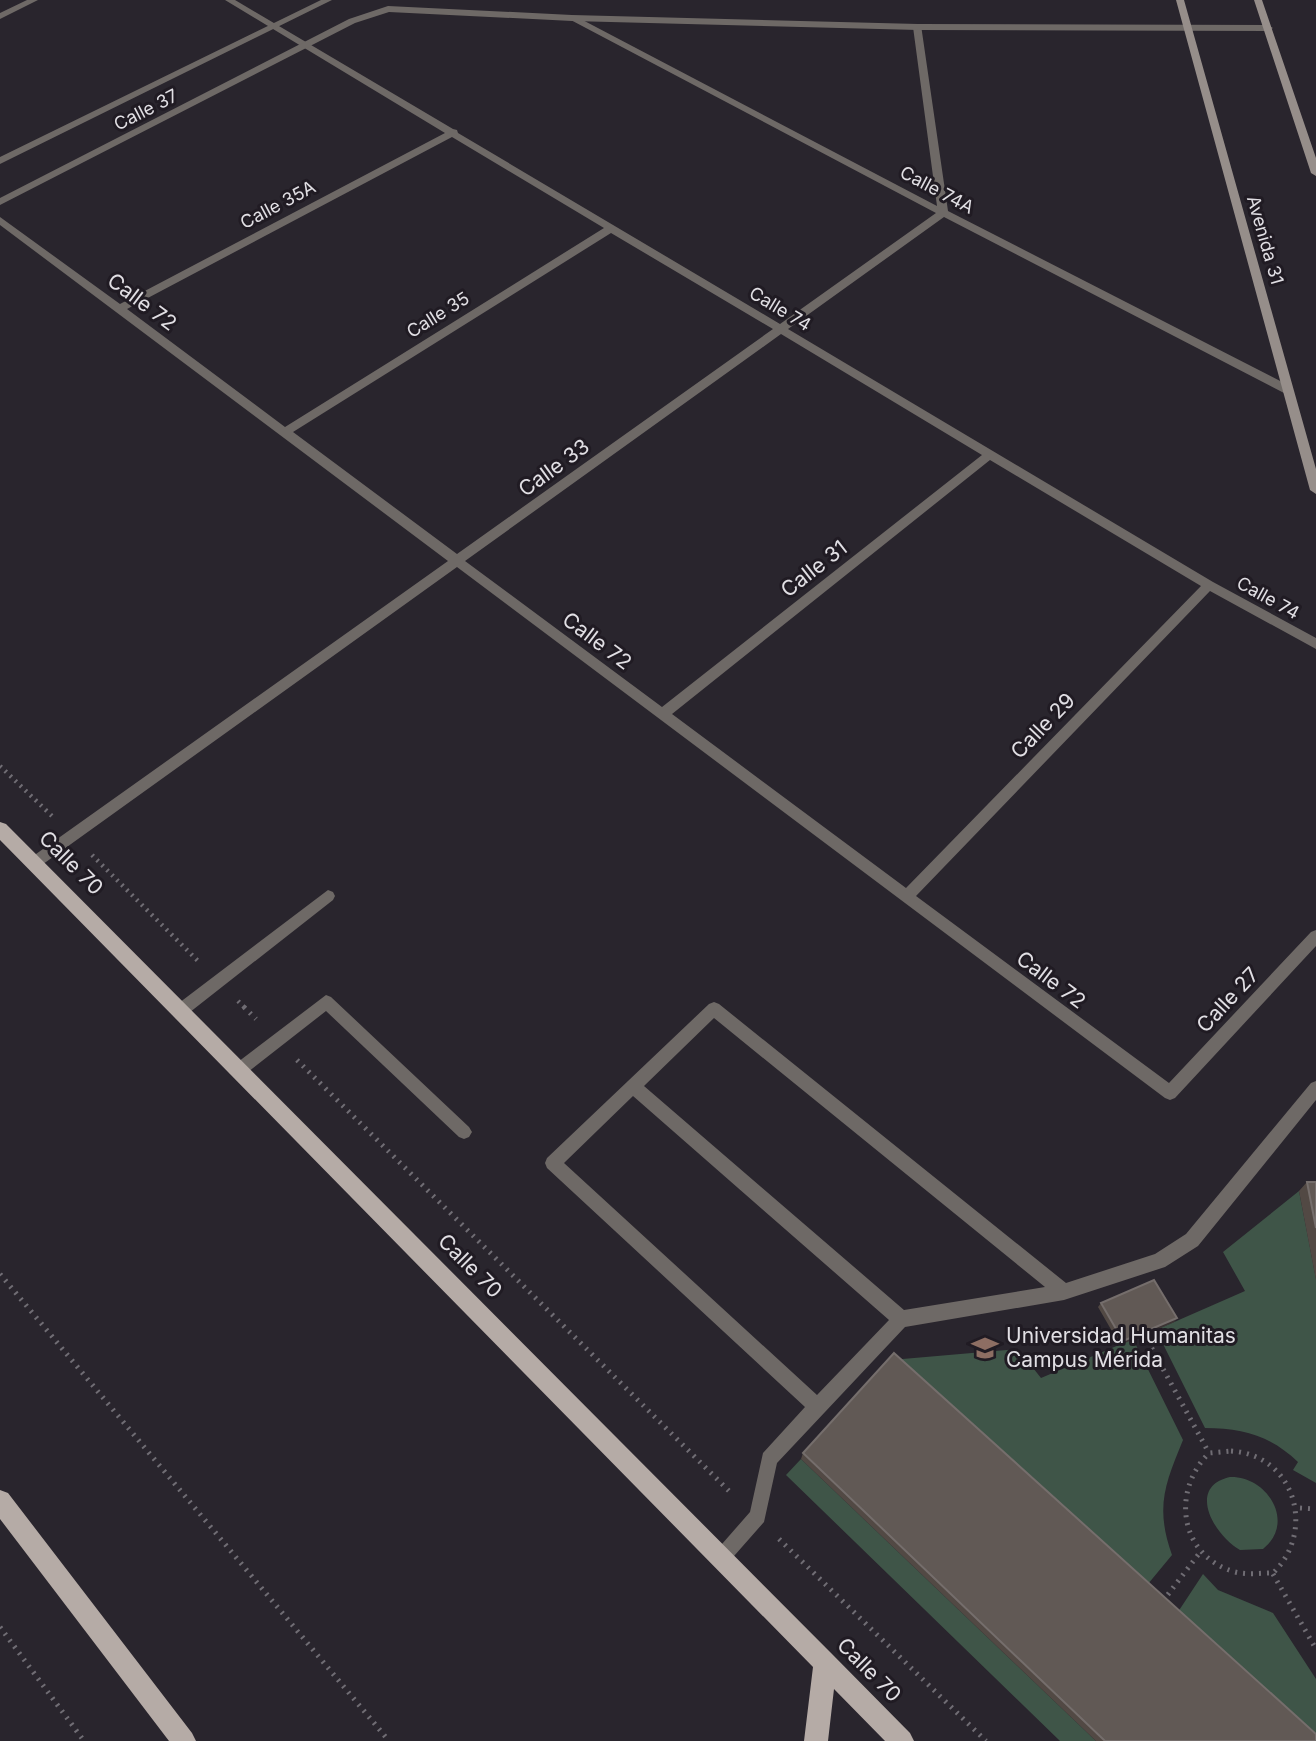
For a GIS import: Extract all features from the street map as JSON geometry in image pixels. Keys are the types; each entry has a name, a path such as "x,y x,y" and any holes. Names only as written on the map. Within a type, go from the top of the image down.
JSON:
{"main road":[{"name":"Avenida 31","path":"1180,0 1316,490"},
{"path":"1258,0 1316,173"},
{"name":"Calle 70","path":"0,829 902,1741"},
{"path":"0,1501 184,1741"},
{"path":"817,1741 825,1663"}],"street":[{"path":"0,16 34,0"},
{"name":"Calle 74","path":"229,0 1209,585 1316,645"},
{"path":"272,26 328,0"},
{"name":"Calle 74A","path":"306,46 352,21 388,9 572,18 918,26 1268,28"},
{"name":"Calle 74A","path":"572,18 943,214 1288,390"},
{"name":"Calle 37","path":"0,161 272,26"},
{"path":"918,26 943,214"},
{"name":"Calle 37","path":"0,202 306,46"},
{"name":"Calle 35A","path":"119,309 454,132"},
{"name":"Calle 33","path":"34,863 943,214"},
{"name":"Calle 72","path":"0,220 1170,1093"},
{"name":"Calle 35","path":"285,432 611,229"},
{"name":"Calle 31","path":"663,714 989,454"},
{"name":"Calle 29","path":"907,896 1209,585"},
{"path":"180,1011 328,895"},
{"name":"Calle 27","path":"1170,1093 1313,944"},
{"path":"239,1070 326,1002 464,1132"},
{"path":"817,1407 552,1163 714,1009 1064,1292"},
{"path":"634,1087 901,1319"},
{"path":"721,1558 758,1516 769,1459 901,1319 1064,1292 1159,1261 1192,1240 1316,1088"}],"path":[{"path":"0,766 57,820"},
{"path":"85,848 204,967"},
{"path":"228,991 265,1029"},
{"path":"289,1052 731,1492"},
{"path":"0,1274 389,1741"},
{"path":"1144,1334 1209,1452"},
{"path":"1209,1452 1240,1452 1269,1464 1291,1485 1300,1508 1300,1534 1292,1556 1273,1573 1232,1572 1201,1552 1188,1528 1184,1501 1191,1470 1209,1452"},
{"path":"1300,1508 1316,1509"},
{"path":"776,1535 986,1741"},
{"path":"1160,1605 1201,1552"},
{"path":"1273,1573 1316,1649"},
{"path":"0,1627 84,1741"}],"green space":[{"path":"1299,1191 1316,1279 1316,1483 1293,1470 1298,1462 1267,1440 1244,1432 1205,1428 1156,1330 1245,1291 1223,1252"},
{"path":"1133,1339 1183,1440 1164,1496 1164,1523 1172,1555 1143,1590 891,1360 1018,1349 1041,1378"},
{"path":"801,1459 1096,1741 1060,1741 786,1475"},
{"path":"1230,1477 1256,1484 1266,1492 1273,1503 1277,1527 1273,1538 1263,1549 1240,1550 1221,1534 1214,1523 1207,1501 1209,1491 1217,1482"},
{"path":"1203,1574 1218,1590 1273,1613 1316,1679 1316,1741 1174,1618"}],"building":[{"path":"1307,1182 1316,1182 1316,1228"},
{"path":"1154,1280 1177,1318 1123,1341 1101,1303"},
{"path":"894,1353 1316,1734 1316,1741 1105,1741 803,1453"}],"place":[{"name":"Universidad Humanitas Campus Mérida","path":"985,1348"}]}
